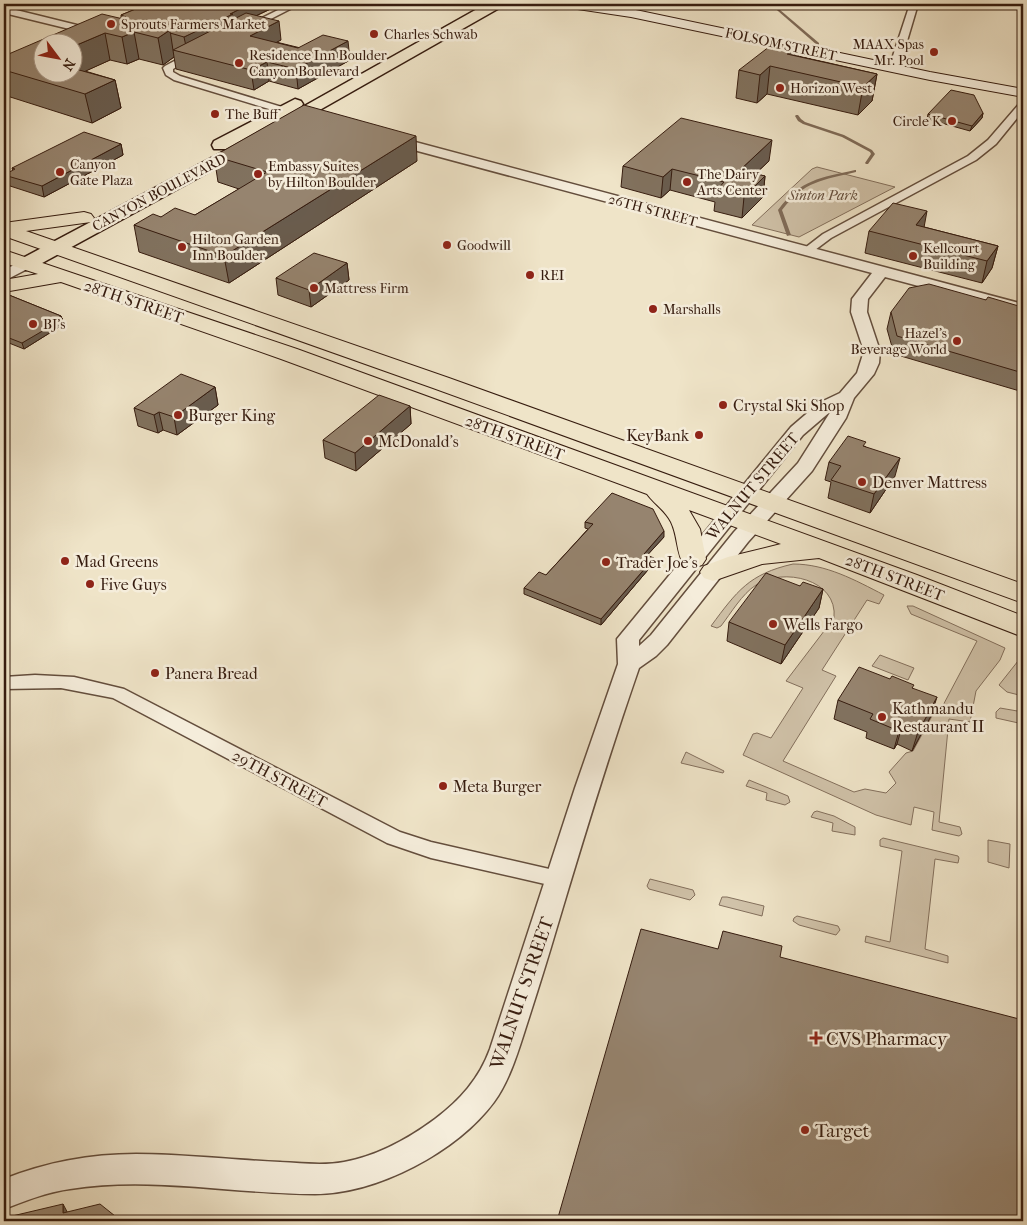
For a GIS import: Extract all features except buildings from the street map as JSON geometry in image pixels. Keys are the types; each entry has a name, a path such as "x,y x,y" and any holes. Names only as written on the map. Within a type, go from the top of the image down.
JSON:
{"highway":[{"path":"4,228 92,220 86,259"},
{"name":"28TH STREET","path":"4,228 46,245 354,352 1023,594"},
{"name":"28TH STREET","path":"9,262 62,276 282,351 828,551 1023,627"},
{"path":"4,286 62,276"},
{"path":"651,486 674,506 686,522 691,539 703,565 736,563 789,550 828,551"}],"main road":[{"name":"CANYON BOULEVARD","path":"9,262 46,245 92,220 282,110 475,4"},
{"name":"CANYON BOULEVARD","path":"92,220 308,117 496,4"},
{"name":"FOLSOM STREET","path":"570,4 632,13 930,76 1023,93"},
{"name":"FOLSOM STREET","path":"605,4 616,6 632,13"},
{"name":"FOLSOM STREET","path":"930,76 966,87 1023,100"}],"street":[{"path":"13,4 32,9 37,13 38,17"},
{"path":"238,32 296,4"},
{"path":"894,68 914,4"},
{"path":"4,10 102,34"},
{"path":"202,49 184,54 168,68 169,73 177,78 308,117"},
{"path":"807,251 827,236 972,158 992,142 1023,105"},
{"name":"26TH STREET","path":"377,136 1023,309"},
{"name":"WALNUT STREET","path":"703,565 752,524 797,476 825,439 846,397 865,374 870,363 872,351 859,312 860,300 864,292 881,272"},
{"name":"WALNUT STREET","path":"4,1194 40,1180 58,1176 130,1169 294,1178 338,1177 366,1171 414,1149 446,1130 481,1096 499,1063 524,995 558,879 629,664 659,640 703,565 728,515 809,419 829,404 846,397"},
{"name":"29TH STREET","path":"4,683 57,680 83,684 118,693 394,838 431,850 558,879"}],"green space":[{"name":"Sinton Park","path":"817,167 895,187 799,237 752,225 812,169"},
{"path":"793,564 829,570 884,595 879,604 867,600 822,670 836,676 783,761 854,792 865,789 886,793 896,783 889,772 906,753 913,751 932,716 940,711 977,641 911,614 907,606 913,606 1005,648 1000,660 976,691 970,722 949,719 939,822 960,827 962,834 959,836 932,830 934,812 914,807 911,825 876,815 743,755 753,734 757,733 771,738 803,688 786,681 834,618 833,605 827,594 807,580 794,577 780,577 756,585 741,598 721,626 717,628 711,626 745,586 765,573"},
{"path":"880,655 914,668 908,680 872,666"},
{"path":"1022,656 1023,696 1007,692 999,685"},
{"path":"1000,708 1023,712 1023,724 996,718 996,712"},
{"path":"686,752 724,771 723,773 681,763"},
{"path":"749,780 788,796 790,802 785,805 766,800 767,793 746,786"},
{"path":"817,811 834,816 855,827 855,835 832,831 833,823 811,817"},
{"path":"883,838 958,856 958,863 935,859 925,949 948,956 948,963 865,942 866,936 890,942 902,851 880,846 880,840"},
{"path":"988,840 1010,844 1009,868 988,862"},
{"path":"650,879 693,890 695,895 690,900 649,889 647,886"},
{"path":"722,897 764,906 762,916 719,905"},
{"path":"797,916 838,926 840,930 836,935 799,925 793,921"}],"waterway":[{"path":"771,4 818,44"},
{"path":"798,111 799,107"},
{"path":"797,116 804,123 843,136 871,151 873,154 867,163"},
{"path":"789,235 780,210 796,192 813,182 855,171"}],"place":[{"name":"Sprouts Farmers Market","path":"111,24"},
{"name":"Charles Schwab","path":"374,34"},
{"name":"MAAX Spas Mr. Pool","path":"934,52"},
{"name":"Residence Inn Boulder Canyon Boulevard","path":"239,63"},
{"name":"Horizon West","path":"780,88"},
{"name":"The Buff","path":"215,114"},
{"name":"Circle K","path":"952,121"},
{"name":"Canyon Gate Plaza","path":"60,172"},
{"name":"Embassy Suites by Hilton Boulder","path":"258,174"},
{"name":"The Dairy Arts Center","path":"687,182"},
{"name":"Goodwill","path":"447,245"},
{"name":"Hilton Garden Inn Boulder","path":"182,247"},
{"name":"Kellcourt Building","path":"913,256"},
{"name":"REI","path":"530,275"},
{"name":"Mattress Firm","path":"314,288"},
{"name":"Marshalls","path":"653,309"},
{"name":"BJ's","path":"33,324"},
{"name":"Hazel's Beverage World","path":"957,341"},
{"name":"Crystal Ski Shop","path":"723,405"},
{"name":"Burger King","path":"178,415"},
{"name":"KeyBank","path":"699,435"},
{"name":"McDonald's","path":"368,441"},
{"name":"Denver Mattress","path":"862,482"},
{"name":"Mad Greens","path":"65,561"},
{"name":"Trader Joe's","path":"606,562"},
{"name":"Five Guys","path":"90,584"},
{"name":"Wells Fargo","path":"773,624"},
{"name":"Panera Bread","path":"155,673"},
{"name":"Kathmandu Restaurant II","path":"882,717"},
{"name":"Meta Burger","path":"443,786"},
{"name":"CVS Pharmacy","path":"816,1038"},
{"name":"Target","path":"805,1130"}]}
